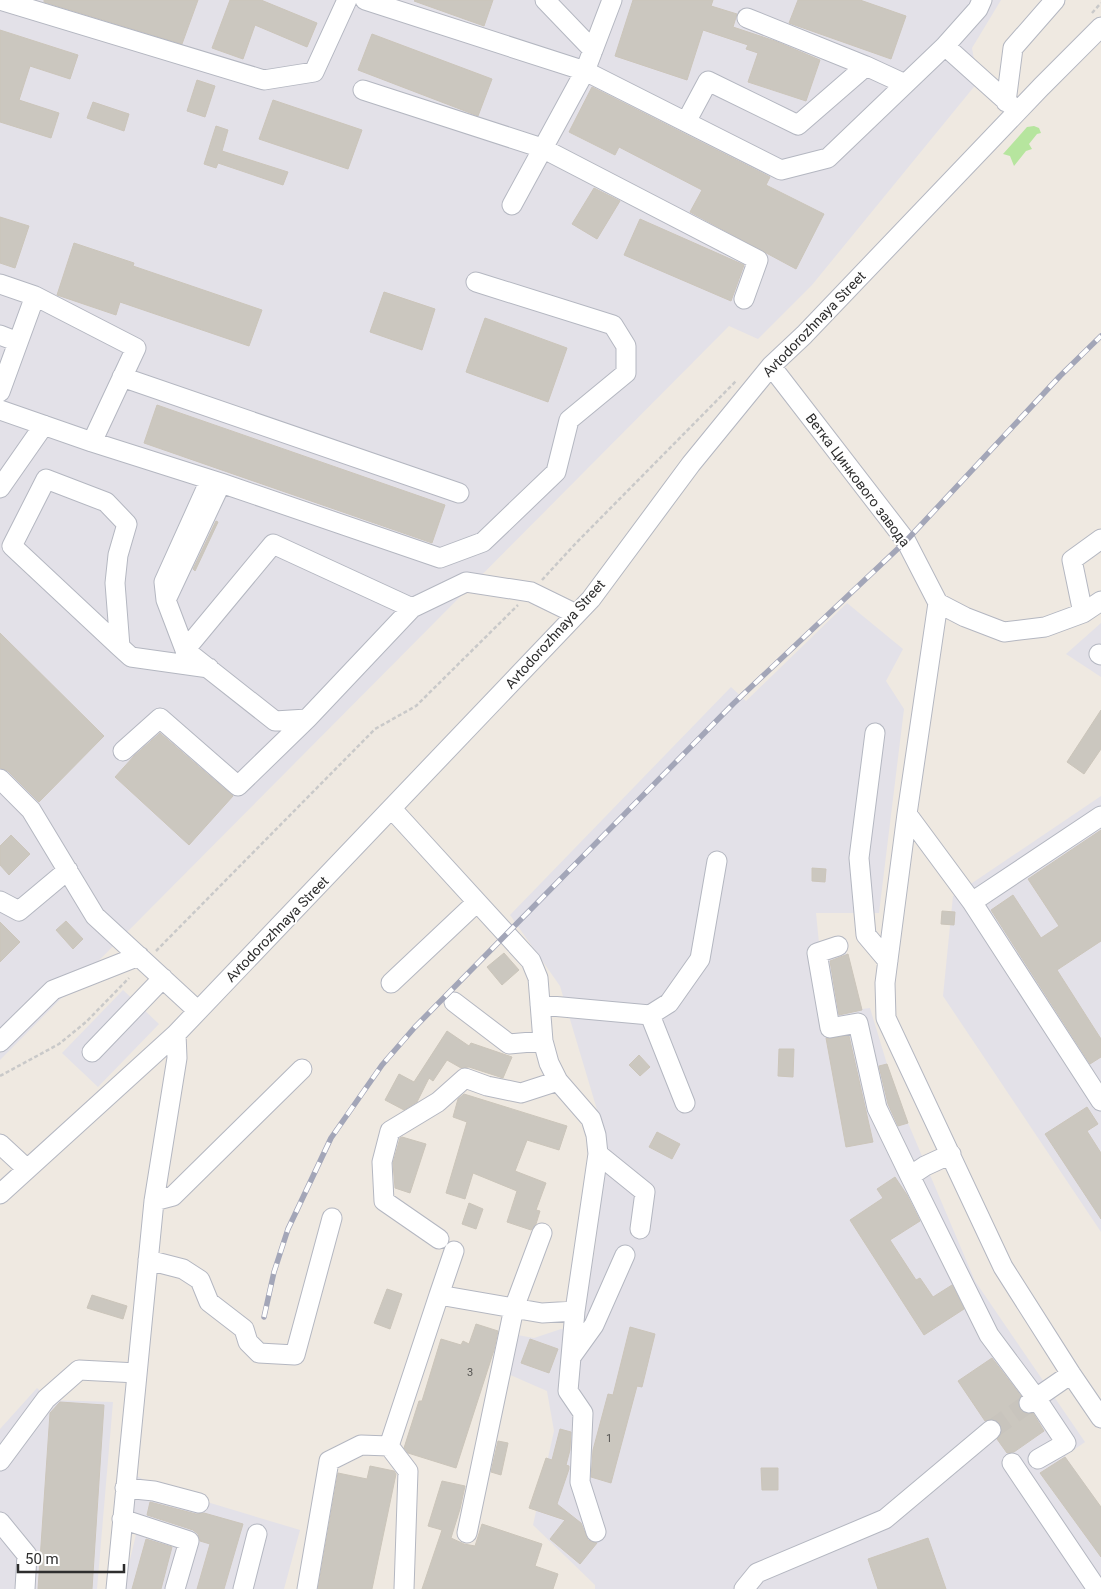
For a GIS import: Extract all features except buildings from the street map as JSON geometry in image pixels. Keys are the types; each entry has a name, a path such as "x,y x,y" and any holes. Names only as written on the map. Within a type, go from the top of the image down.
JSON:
{"street":[{"path":"0,0 264,80 314,72 347,0"},
{"path":"366,0 585,71 781,170 828,158 945,46 978,9 982,0"},
{"path":"544,0 593,50"},
{"path":"512,205 585,71 612,0"},
{"path":"1012,107 1013,48 1055,0"},
{"path":"747,18 866,66 905,84"},
{"name":"Avtodorozhnaya Street","path":"0,1194 176,1034 591,598 691,464 771,366 804,335 1012,107 1094,22"},
{"path":"945,46 1012,107"},
{"path":"686,122 708,81 798,125 866,66"},
{"path":"363,90 542,148 758,260 744,299"},
{"path":"0,410 440,558 483,542 556,472 569,420 626,373 626,346 613,325 476,282"},
{"path":"0,284 35,296 136,348 92,442"},
{"path":"0,392 35,296"},
{"path":"0,336 18,342"},
{"name":"Ветка Цинкового завода","path":"771,366 906,541 938,603"},
{"path":"122,377 459,493"},
{"path":"0,488 44,425"},
{"path":"120,646 115,583 118,555 127,524 106,502 46,480 12,546 120,646 132,657 209,668"},
{"path":"215,481 164,582 166,600 185,650 275,721 306,719"},
{"path":"1083,614 1072,560 1101,539"},
{"path":"185,650 273,544 412,608"},
{"path":"123,751 160,718 238,786 306,719 412,608 466,582 531,592 576,614"},
{"path":"1101,601 1083,614 1045,627 1004,632 965,617 938,603 907,814 885,984 886,1018 1003,1267 1101,1418"},
{"path":"875,733 858,858 866,936 888,961"},
{"path":"0,779 31,810 95,916 198,1011"},
{"path":"392,809 531,961 538,978 542,1041 549,1063 558,1081 590,1119 596,1134 598,1154 575,1311 568,1391 583,1413 580,1482 596,1532"},
{"path":"907,814 972,902 1101,1101"},
{"path":"972,902 1101,816"},
{"path":"540,1005 650,1015 669,1003 700,959 717,860"},
{"path":"0,901 19,911 68,870"},
{"path":"391,984 477,902"},
{"path":"838,946 817,953 830,1028 858,1023 877,1108 910,1176 989,1335 1033,1401 1066,1443 1038,1459"},
{"path":"0,1042 53,990 142,959"},
{"path":"92,1052 163,978"},
{"path":"454,1002 509,1044 542,1041"},
{"path":"650,1015 685,1103"},
{"path":"116,1589 154,1201 177,1058 176,1034"},
{"path":"154,1201 173,1196 302,1069"},
{"path":"439,1239 384,1201 382,1162 390,1131 438,1102 465,1078 487,1086 522,1093 558,1081"},
{"path":"0,1144 27,1169"},
{"path":"598,1154 645,1192 640,1229"},
{"path":"910,1176 925,1166 951,1154"},
{"path":"148,1260 183,1269 200,1280 209,1302 244,1329 248,1342 259,1353 295,1355 332,1218"},
{"path":"467,1533 514,1308 542,1233"},
{"path":"389,1446 454,1251"},
{"path":"570,1358 594,1325 625,1255"},
{"path":"440,1295 542,1313 575,1311"},
{"path":"0,1461 46,1399 79,1370 137,1373"},
{"path":"1033,1401 1071,1374"},
{"path":"744,1589 758,1573 885,1519 991,1430"},
{"path":"306,1589 329,1461 362,1444 389,1446 408,1471 404,1589"},
{"path":"1012,1463 1097,1589"},
{"path":"125,1488 154,1491 199,1503"},
{"path":"122,1519 189,1542 175,1589"},
{"path":"0,1522 27,1555 25,1589"},
{"path":"243,1589 257,1534"}],"path":[{"path":"1094,22 1101,4"},
{"path":"0,1076 58,1044 86,1022 142,959 376,729 416,706 531,592 576,543 739,378"}],"shaded area":[{"path":"0,0 1001,0 972,48 975,65 984,78 973,88 812,285 758,339 729,326 0,1060"},
{"path":"847,603 903,649 886,681 904,709 879,913 816,913 819,943 842,938 862,1009 870,1008 908,1123 975,1281 1085,1442 1065,1456 1101,1507 1101,1589 595,1589 595,1585 533,1525 554,1431 547,1391 508,1374 517,1335 534,1338 561,1329 581,1334 596,1242 607,1143 560,986 510,915 731,687 746,701"},
{"path":"1101,623 1101,677 1066,654"},
{"path":"1101,796 1101,1232 943,996 953,896"},
{"path":"123,990 159,1024 98,1087 62,1053"},
{"path":"37,1388 50,1400 113,1402 97,1589 0,1589 0,1429"},
{"path":"132,1473 154,1486 300,1530 284,1589 123,1589 139,1522 127,1517"}],"green space":[{"path":"1034,126 1039,128 1041,133 1037,134 1029,144 1032,149 1026,151 1014,166 1010,156 1003,154 1027,127"}],"tunnel":[{"path":"991,1430 1029,1403"}],"railway":[{"path":"264,1317 274,1272 288,1229 331,1138 382,1065 415,1027 733,704 906,541 1060,376 1101,336"}]}
